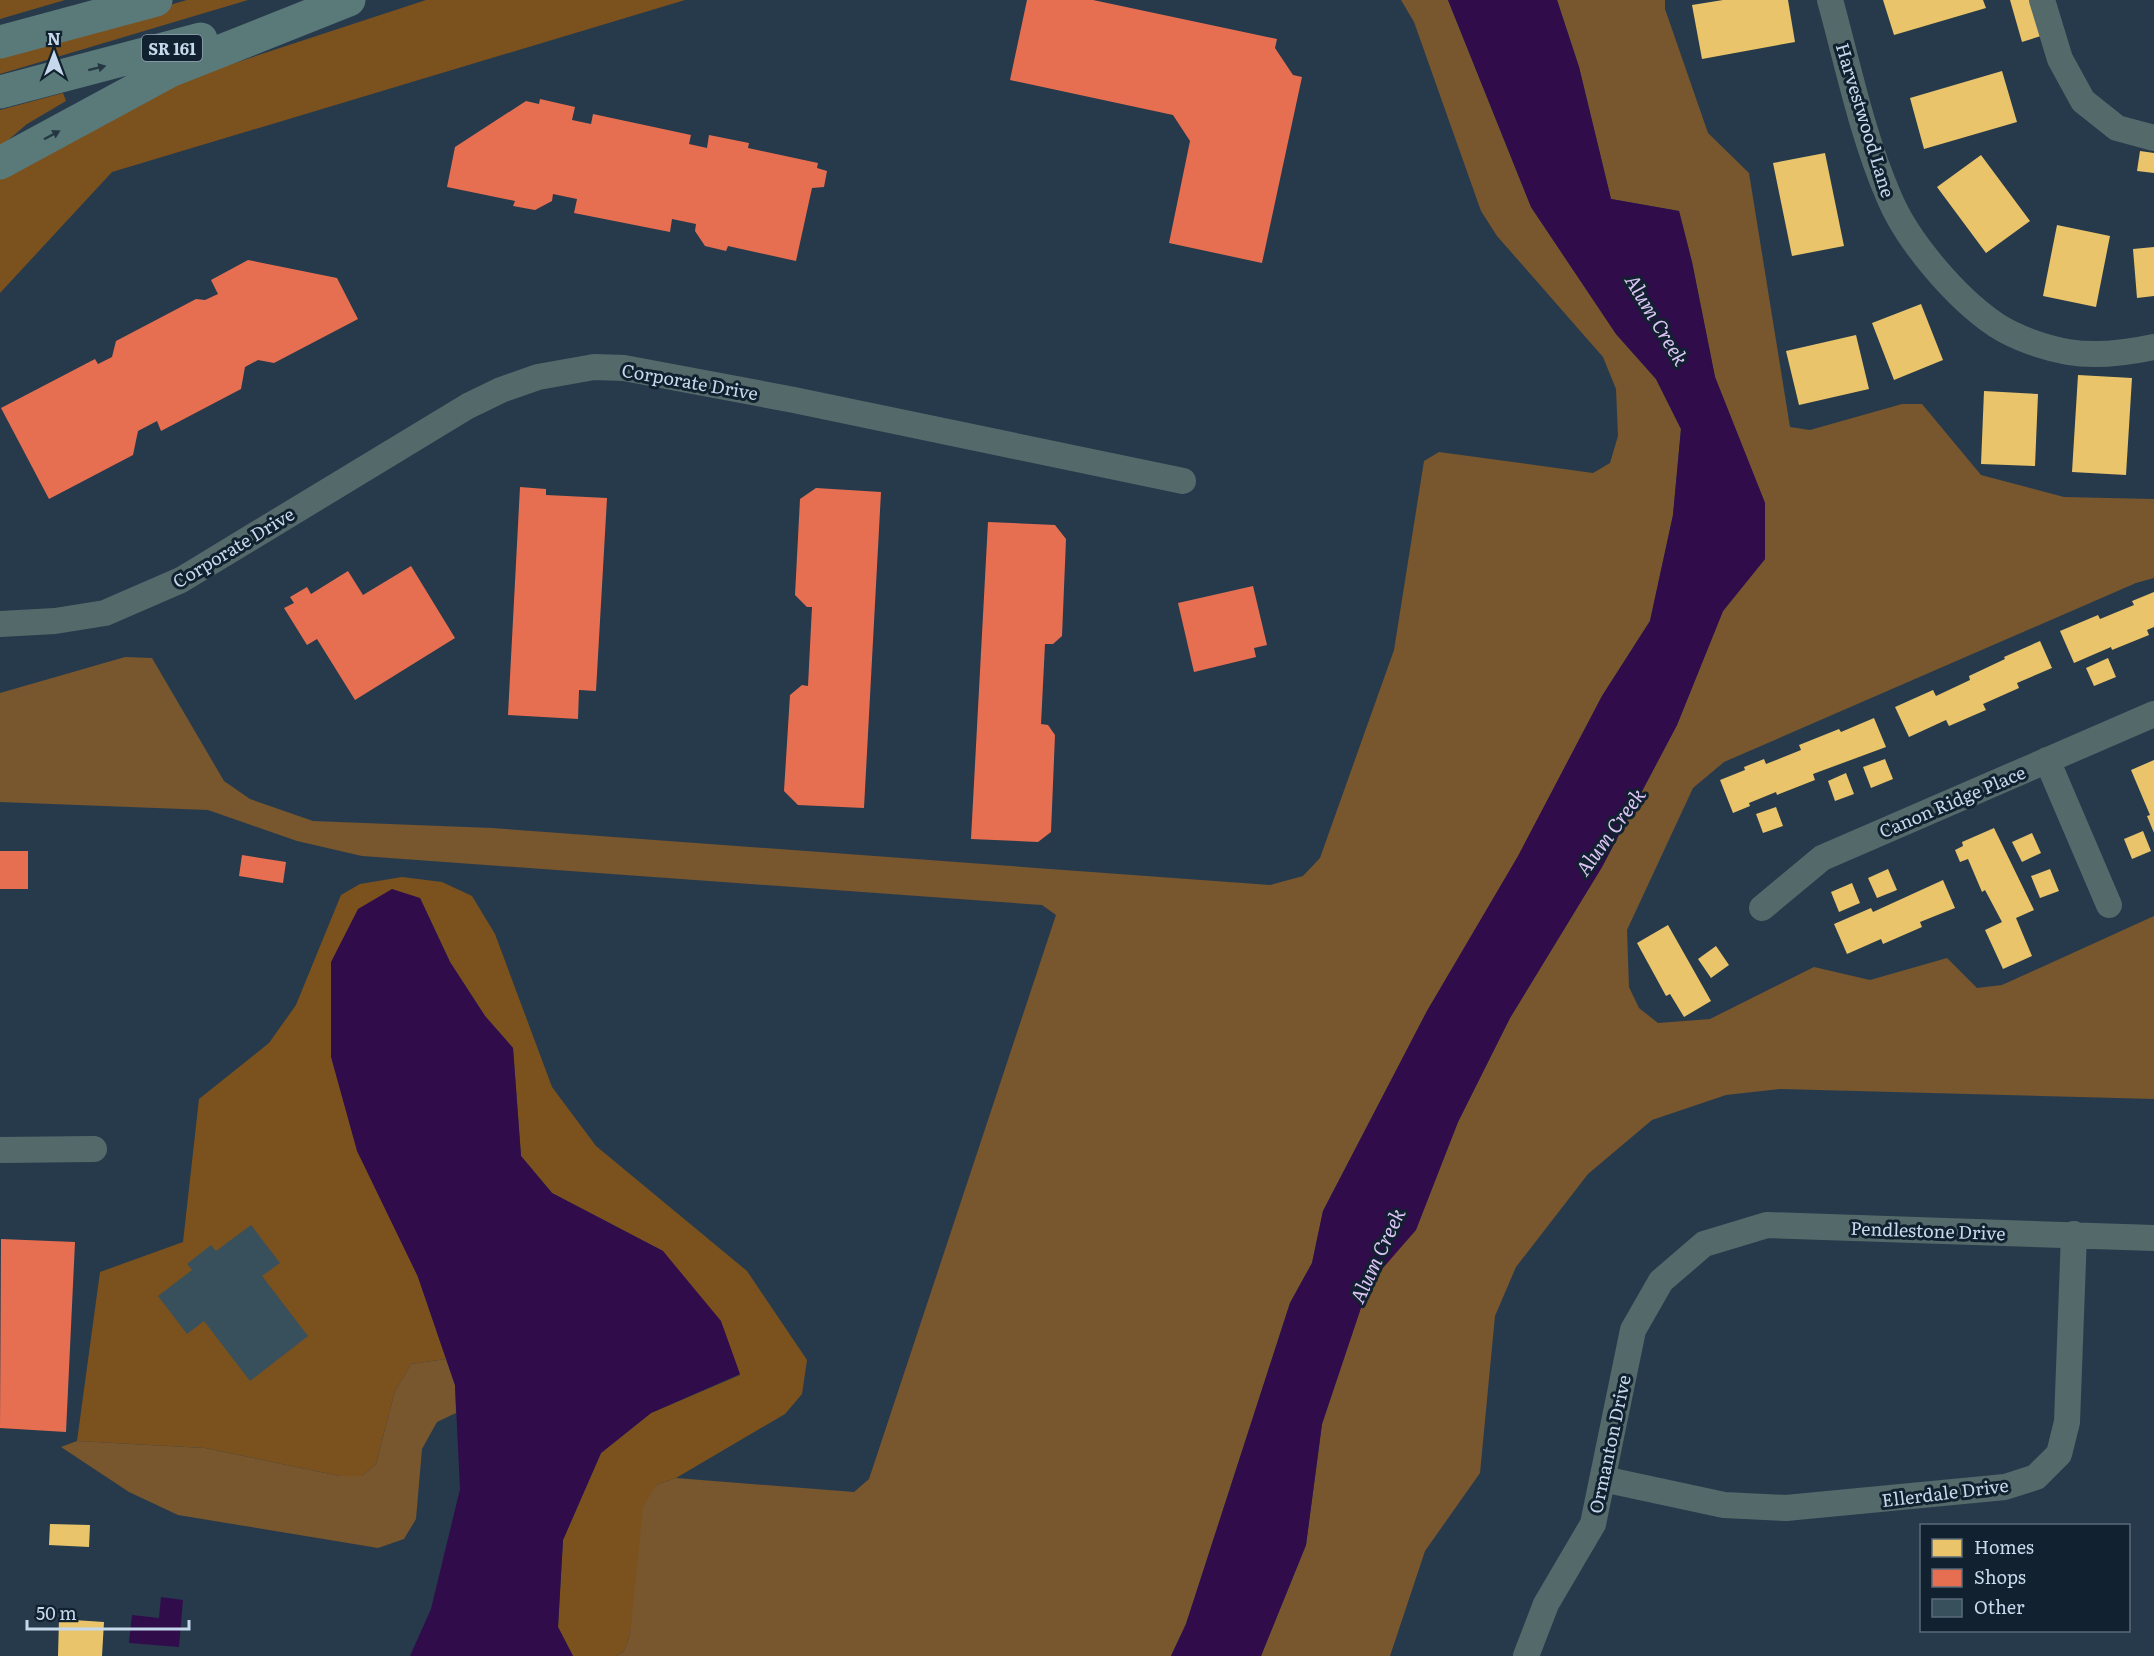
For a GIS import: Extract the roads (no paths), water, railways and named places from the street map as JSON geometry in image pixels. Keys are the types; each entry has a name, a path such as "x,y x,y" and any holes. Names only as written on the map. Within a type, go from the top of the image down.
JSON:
{"main road":[{"path":"0,42 156,0"},
{"name":"SR 161","path":"0,92 121,62 343,0"},
{"path":"0,163 170,71 349,0"}],"street":[{"name":"Harvestwood Lane","path":"1830,0 1872,151 1889,198 1921,252 1962,296 1996,325 2031,341 2068,352 2116,354 2154,347"},
{"path":"2043,0 2060,59 2083,101 2117,129 2154,138"},
{"name":"Corporate Drive","path":"0,624 55,621 105,613 181,580 468,406 501,390 538,377 594,367 624,368 765,395 1183,481"},
{"name":"Canon Ridge Place","path":"1761,908 1822,858 2154,714"},
{"path":"2047,760 2109,905"},
{"path":"0,1150 94,1149"},
{"name":"Pendlestone Drive","path":"1704,1244 1767,1225 2154,1238"},
{"name":"Ellerdale Drive","path":"1604,1479 1724,1505 1786,1508 2005,1487 2036,1477 2059,1454 2067,1422 2074,1234"},
{"name":"Ormanton Drive","path":"1526,1656 1546,1604 1593,1524 1633,1329 1661,1281 1704,1244"}],"water":[{"name":"Alum Creek","path":"1448,0 1557,0 1579,67 1611,199 1679,211 1692,262 1715,377 1765,503 1765,559 1723,611 1677,725 1602,867 1510,1018 1458,1122 1416,1230 1369,1284 1322,1424 1306,1545 1261,1656 1171,1656 1186,1624 1290,1303 1312,1263 1323,1211 1427,1011 1518,856 1602,696 1650,621 1673,515 1681,429 1656,379 1616,334 1531,207"},
{"path":"392,889 420,898 450,962 485,1016 513,1048 521,1156 552,1193 663,1251 721,1321 740,1374 651,1413 601,1453 563,1540 558,1627 573,1656 410,1656 431,1609 460,1489 455,1385 418,1277 357,1151 331,1057 331,962 358,909"},
{"path":"161,1597 183,1600 179,1647 129,1643 132,1615 159,1618"}]}
